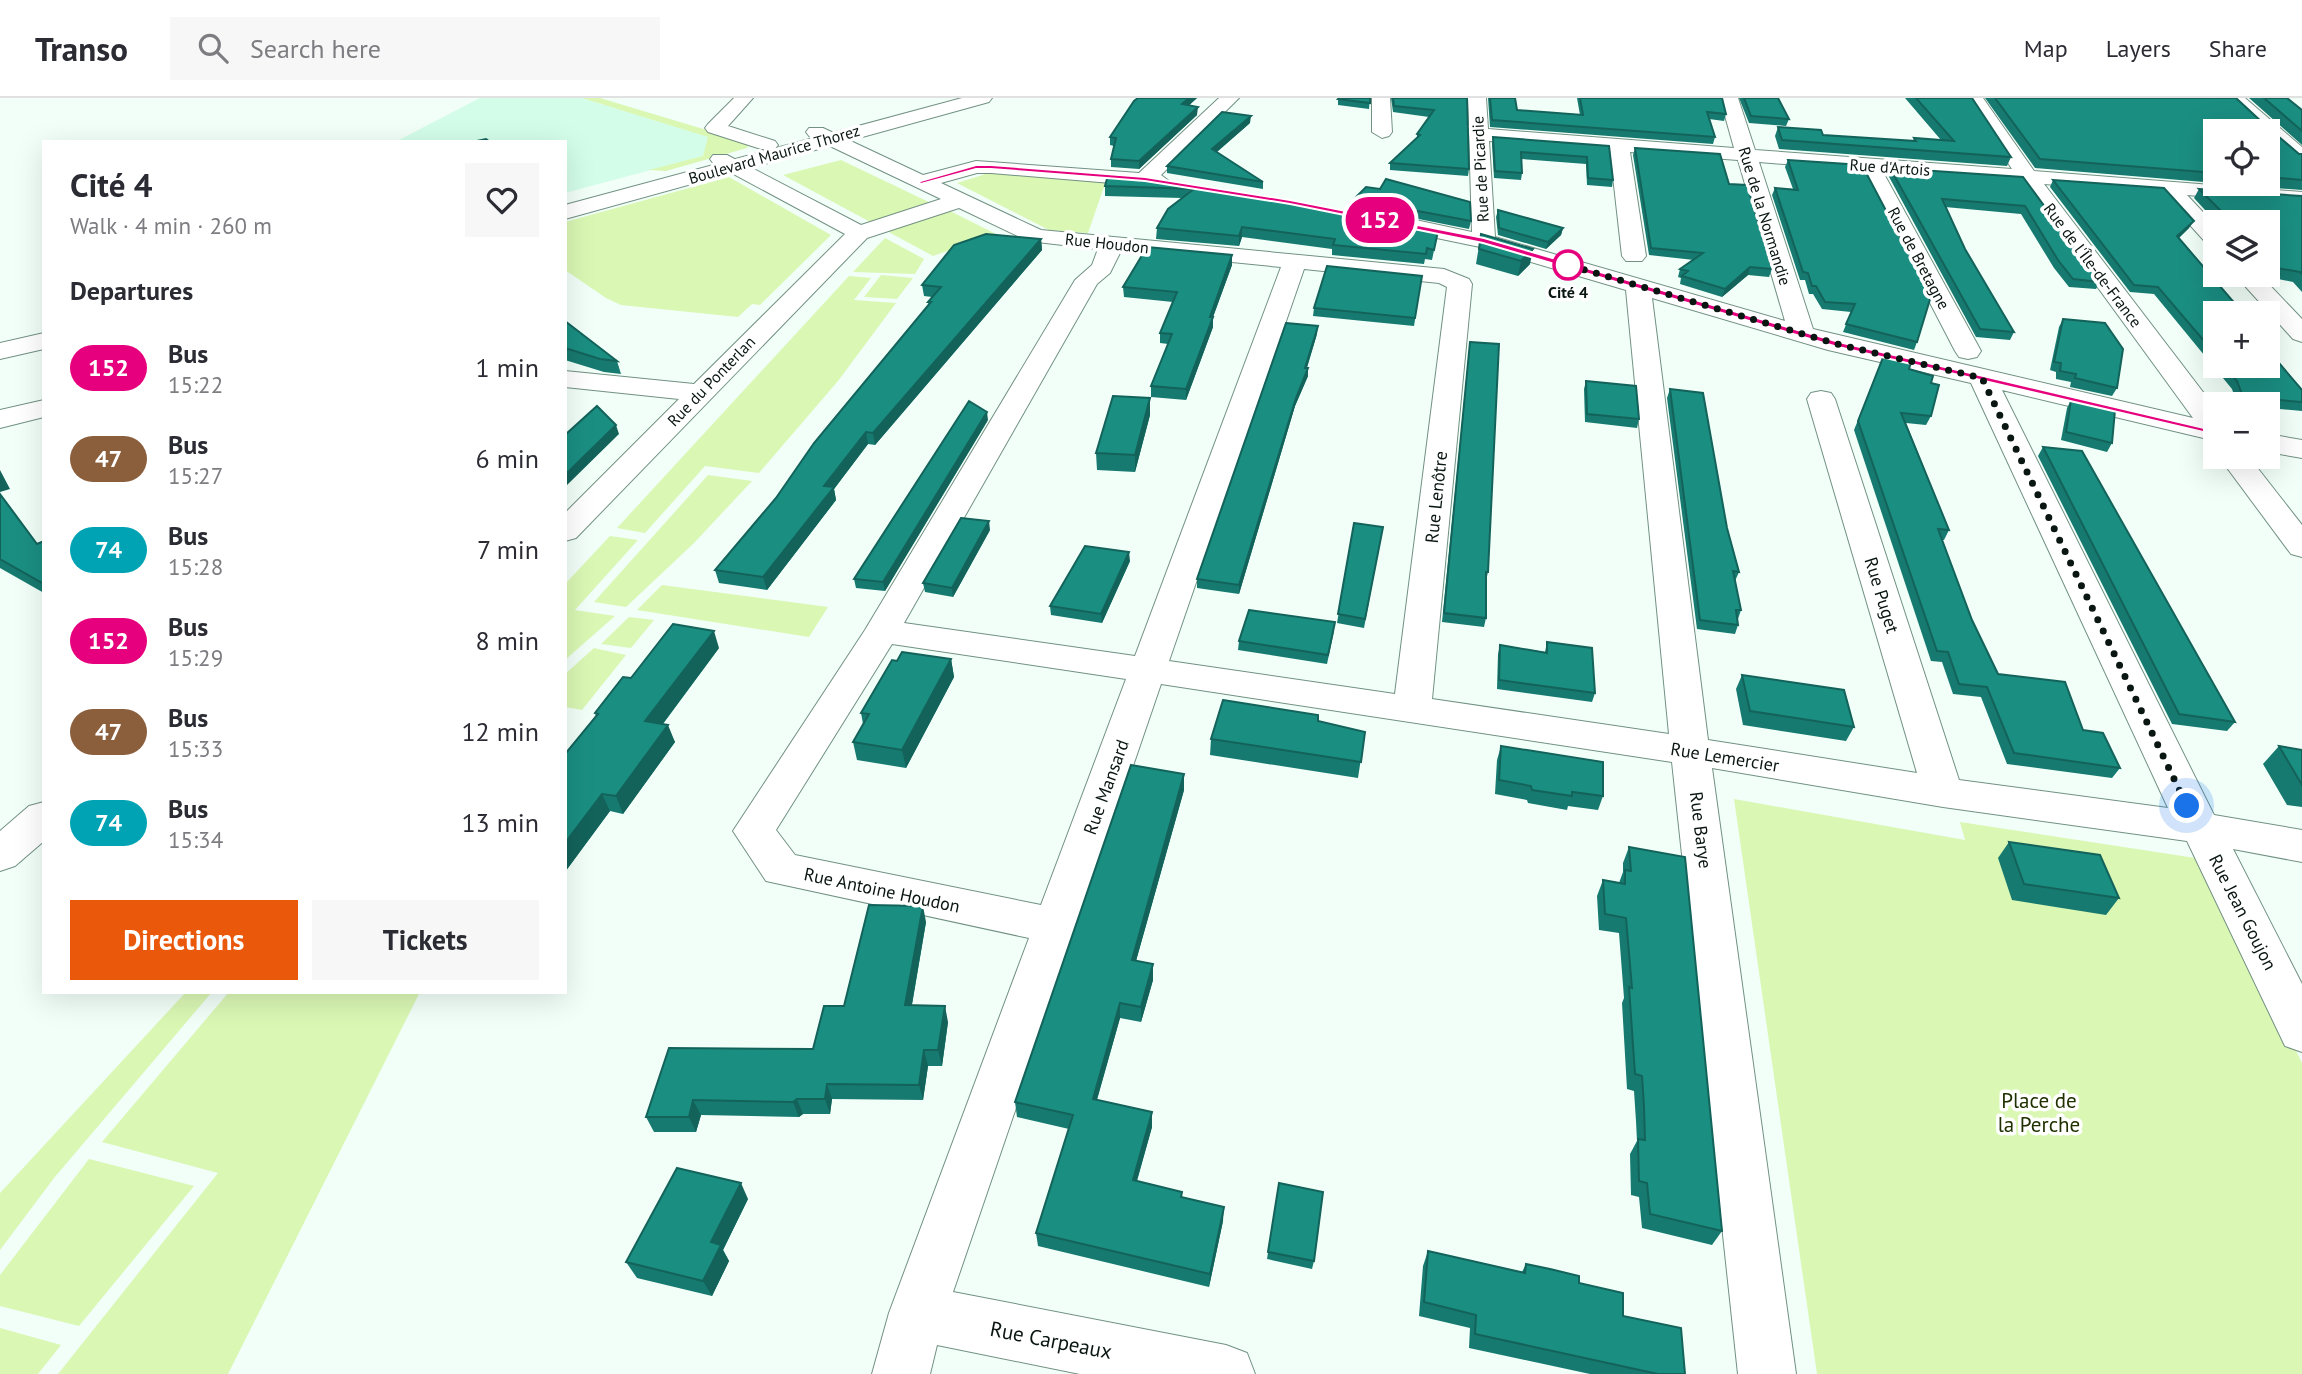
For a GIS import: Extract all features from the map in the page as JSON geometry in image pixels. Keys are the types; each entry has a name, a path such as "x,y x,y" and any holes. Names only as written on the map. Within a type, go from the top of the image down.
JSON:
{"street":[{"path":"744,98 715,128 768,145"},
{"name":"Boulevard Maurice Thorez","path":"567,211 947,98"},
{"name":"Boulevard Maurice Thorez","path":"567,201 726,162 768,145 983,98"},
{"path":"1145,179 1230,98"},
{"path":"1381,98 1382,132"},
{"name":"Rue de Picardie","path":"1477,98 1484,241"},
{"name":"Rue de la Normandie","path":"1729,98 1802,334"},
{"name":"Rue de l'Île-de-France","path":"1974,98 2028,177 2203,413"},
{"path":"2234,98 2302,157"},
{"name":"Rue d'Artois","path":"1477,134 2302,198"},
{"name":"Rue Houdon","path":"823,135 1036,236 1444,276 1460,284"},
{"name":"Rue Barye","path":"1619,145 1767,1374"},
{"path":"726,162 859,233"},
{"name":"Rue de Bretagne","path":"1869,165 1975,364"},
{"path":"921,182 976,167 991,167 1145,179 1184,185"},
{"path":"2168,188 2203,226"},
{"name":"Rue du Ponterlan","path":"567,529 859,233 960,200"},
{"path":"1358,216 1636,270 1802,334 1975,364 2203,427"},
{"path":"882,631 1087,280 1102,268 1112,244"},
{"name":"Rue Mansard","path":"901,1374 917,1313 1295,260"},
{"name":"Rue Lenôtre","path":"1412,710 1460,284"},
{"path":"2259,287 2302,334"},
{"path":"2274,287 2290,291"},
{"path":"0,351 42,341"},
{"name":"Rue Jean Goujon","path":"1975,364 2182,796 2201,828 2302,1031"},
{"path":"567,379 699,393"},
{"name":"Rue Puget","path":"1821,399 1943,792"},
{"path":"23,413 42,437"},
{"path":"2280,445 2302,449"},
{"path":"2243,469 2302,547"},
{"name":"Rue Lemercier","path":"882,631 1943,792 2201,828 2302,846"},
{"name":"Rue Antoine Houdon","path":"882,631 754,831 781,869 1055,926"},
{"path":"0,855 42,819"},
{"name":"Rue Carpeaux","path":"917,1313 1226,1374"}],"shaded area":[{"path":"480,98 582,98 709,137 703,156 567,192 567,140 399,140"}],"green space":[{"path":"582,98 600,98 750,143 747,148 666,171 649,170 703,156 708,137"},
{"path":"841,160 935,205 874,224 783,175"},
{"path":"989,173 1106,181 1088,233 1049,230 957,183"},
{"path":"729,177 831,235 760,305 752,304 738,317 621,305 606,298 567,271 567,221"},
{"path":"948,210 996,234 933,256 885,230"},
{"path":"885,238 924,259 915,274 853,272"},
{"path":"881,275 913,278 897,299 864,297"},
{"path":"849,276 871,278 854,300 896,303 838,381 759,473 705,466 645,533 617,528"},
{"path":"708,475 752,481 694,543 626,607 594,602"},
{"path":"610,536 638,540 575,610 615,616 567,658 567,582"},
{"path":"662,585 828,607 809,637 637,610"},
{"path":"629,617 654,620 631,648 601,644"},
{"path":"594,648 626,655 582,710 567,707 567,672"},
{"name":"Place de la Perche","path":"1734,799 1965,840 1960,822 2202,859 2302,1063 2302,1374 1817,1374"},
{"path":"184,994 210,994 54,1178 0,1250 0,1193"},
{"path":"227,994 419,994 228,1374 58,1374 218,1173 102,1142"},
{"path":"89,1159 194,1186 79,1326 0,1306 0,1275"},
{"path":"0,1328 61,1345 38,1374 0,1374"}],"building":[{"path":"1138,98 1189,98 1182,104 1198,107 1139,161 1111,159 1116,138 1110,137"},
{"path":"1370,98 1370,103 1338,99"},
{"path":"1393,98 1467,98 1469,169 1390,163 1420,135 1417,134 1434,110 1394,106"},
{"path":"1490,98 1515,98 1517,110 1583,115 1580,98 1722,98 1726,114 1707,112 1715,137 1492,120"},
{"path":"1744,98 1778,98 1789,119 1751,116"},
{"path":"1916,98 1972,98 2011,157 1782,140 1778,127 1821,130 1823,135 1954,141"},
{"path":"1995,98 2236,98 2259,119 2203,119 2203,172 2040,159"},
{"path":"2264,98 2287,98 2302,110 2302,131"},
{"path":"1222,112 1251,116 1212,149 1263,182 1167,166"},
{"path":"1493,137 1609,146 1613,180 1588,178 1587,157 1521,152 1522,173 1495,171"},
{"path":"2280,138 2302,154 2302,180 2280,178"},
{"path":"1635,148 1720,154 1729,184 1747,185 1772,269 1750,267 1725,289 1682,276 1688,271 1680,269 1703,253 1651,248"},
{"path":"1788,160 1862,165 1931,296 1917,342 1846,324 1855,304 1825,302 1816,286 1812,286 1808,273 1803,272 1775,188 1798,190"},
{"path":"1890,168 2023,177 2100,282 2073,279 2025,206 1942,199 1965,249 2014,332 1980,329"},
{"path":"1108,175 1145,178 1290,201 1438,231 1434,250 1427,248 1426,254 1333,245 1335,239 1242,227 1239,236 1157,228 1168,209 1194,189 1105,186"},
{"path":"1386,179 1470,202 1471,221 1354,199 1366,187 1380,189"},
{"path":"2053,180 2164,188 2194,221 2177,236 2203,266 2203,287 2221,287 2233,301 2203,301 2203,340 2158,287 2134,285"},
{"path":"2206,196 2302,196 2302,274 2280,269 2280,210 2220,210"},
{"path":"1498,210 1563,228 1548,242 1499,228"},
{"path":"986,234 1041,239 873,433 866,432 824,486 834,487 763,577 715,570 776,498 814,443 931,302 928,302 941,287 922,285 954,245"},
{"path":"1481,234 1533,249 1521,261 1479,249"},
{"path":"1147,247 1232,255 1210,317 1213,317 1186,389 1151,386 1172,334 1160,333 1177,292 1123,287"},
{"path":"1327,266 1422,276 1415,318 1314,308"},
{"path":"2063,319 2105,323 2123,349 2117,388 2075,378 2076,374 2060,371 2061,363 2054,362"},
{"path":"567,323 617,361 600,359 567,349"},
{"path":"1286,323 1318,326 1305,368 1308,368 1296,398 1239,585 1197,579"},
{"path":"1470,342 1499,344 1486,572 1486,618 1444,613"},
{"path":"1884,355 1911,362 1909,369 1933,376 1931,383 1939,385 1931,416 1901,413 1949,530 1938,529 1972,620 1998,674 2065,682 2083,730 2103,733 2120,768 2014,753 1987,687 1959,684 1948,652 1937,651 1858,421"},
{"path":"2280,364 2302,390 2302,402 2280,400 2280,392 2241,392 2234,378 2280,378"},
{"path":"1586,381 1636,386 1639,419 1587,414"},
{"path":"1670,389 1703,393 1727,528 1739,572 1733,571 1741,610 1736,610 1738,625 1700,620"},
{"path":"1113,396 1150,398 1135,455 1096,453"},
{"path":"2071,400 2115,410 2112,443 2066,432"},
{"path":"969,401 987,412 883,582 854,579"},
{"path":"597,406 616,425 567,473 567,433"},
{"path":"2043,447 2082,451 2235,722 2179,714"},
{"path":"0,494 37,544 42,542 42,583 0,559"},
{"path":"961,518 989,521 952,588 923,583"},
{"path":"1354,523 1383,527 1365,619 1338,614"},
{"path":"1085,546 1129,552 1101,614 1050,606"},
{"path":"1249,610 1335,622 1328,655 1239,641"},
{"path":"673,624 714,631 645,721 668,725 616,796 602,794 567,840 567,752 598,714 595,713 623,677 631,678"},
{"path":"1547,642 1592,648 1595,693 1499,680 1500,645 1547,653"},
{"path":"902,652 951,659 902,750 853,742 869,714 861,713 892,660 897,661"},
{"path":"1742,675 1844,690 1854,727 1750,711"},
{"path":"1223,700 1318,715 1318,721 1365,732 1361,762 1211,739"},
{"path":"1501,746 1603,762 1603,796 1572,792 1572,796 1532,790 1531,786 1499,780"},
{"path":"2279,746 2302,750 2302,785"},
{"path":"1131,765 1184,774 1132,960 1153,964 1141,1007 1120,1003 1093,1099 1152,1112 1133,1180 1182,1192 1181,1197 1224,1207 1210,1274 1036,1233 1073,1115 1015,1102"},
{"path":"2009,842 2100,855 2119,898 2024,884"},
{"path":"1629,847 1685,857 1722,1231 1650,1214 1647,1183 1639,1181 1638,1139 1645,1140 1644,1107 1642,1076 1635,1074 1626,918 1605,914 1603,880 1625,884 1625,870 1631,871"},
{"path":"869,905 923,906 905,1005 945,1006 938,1050 924,1050 919,1085 827,1084 825,1099 797,1099 793,1102 693,1100 689,1117 646,1117 669,1048 813,1049 824,1006 844,1006"},
{"path":"677,1168 741,1183 711,1242 721,1245 703,1281 626,1262"},
{"path":"1279,1183 1323,1192 1314,1261 1268,1252"},
{"path":"1428,1251 1525,1273 1526,1264 1550,1269 1579,1276 1579,1283 1623,1293 1623,1316 1681,1328 1685,1374 1658,1374 1475,1334 1476,1315 1424,1302"}],"bus line":[{"name":"152","path":"921,182 976,167 991,167 1145,179 1290,202 1484,241 1837,344 2203,429"}],"place":[{"name":"Cité 4","path":"1568,265"}],"route":[{"path":"1568,265 1558,262 1837,344 1982,378 2187,806"}]}
